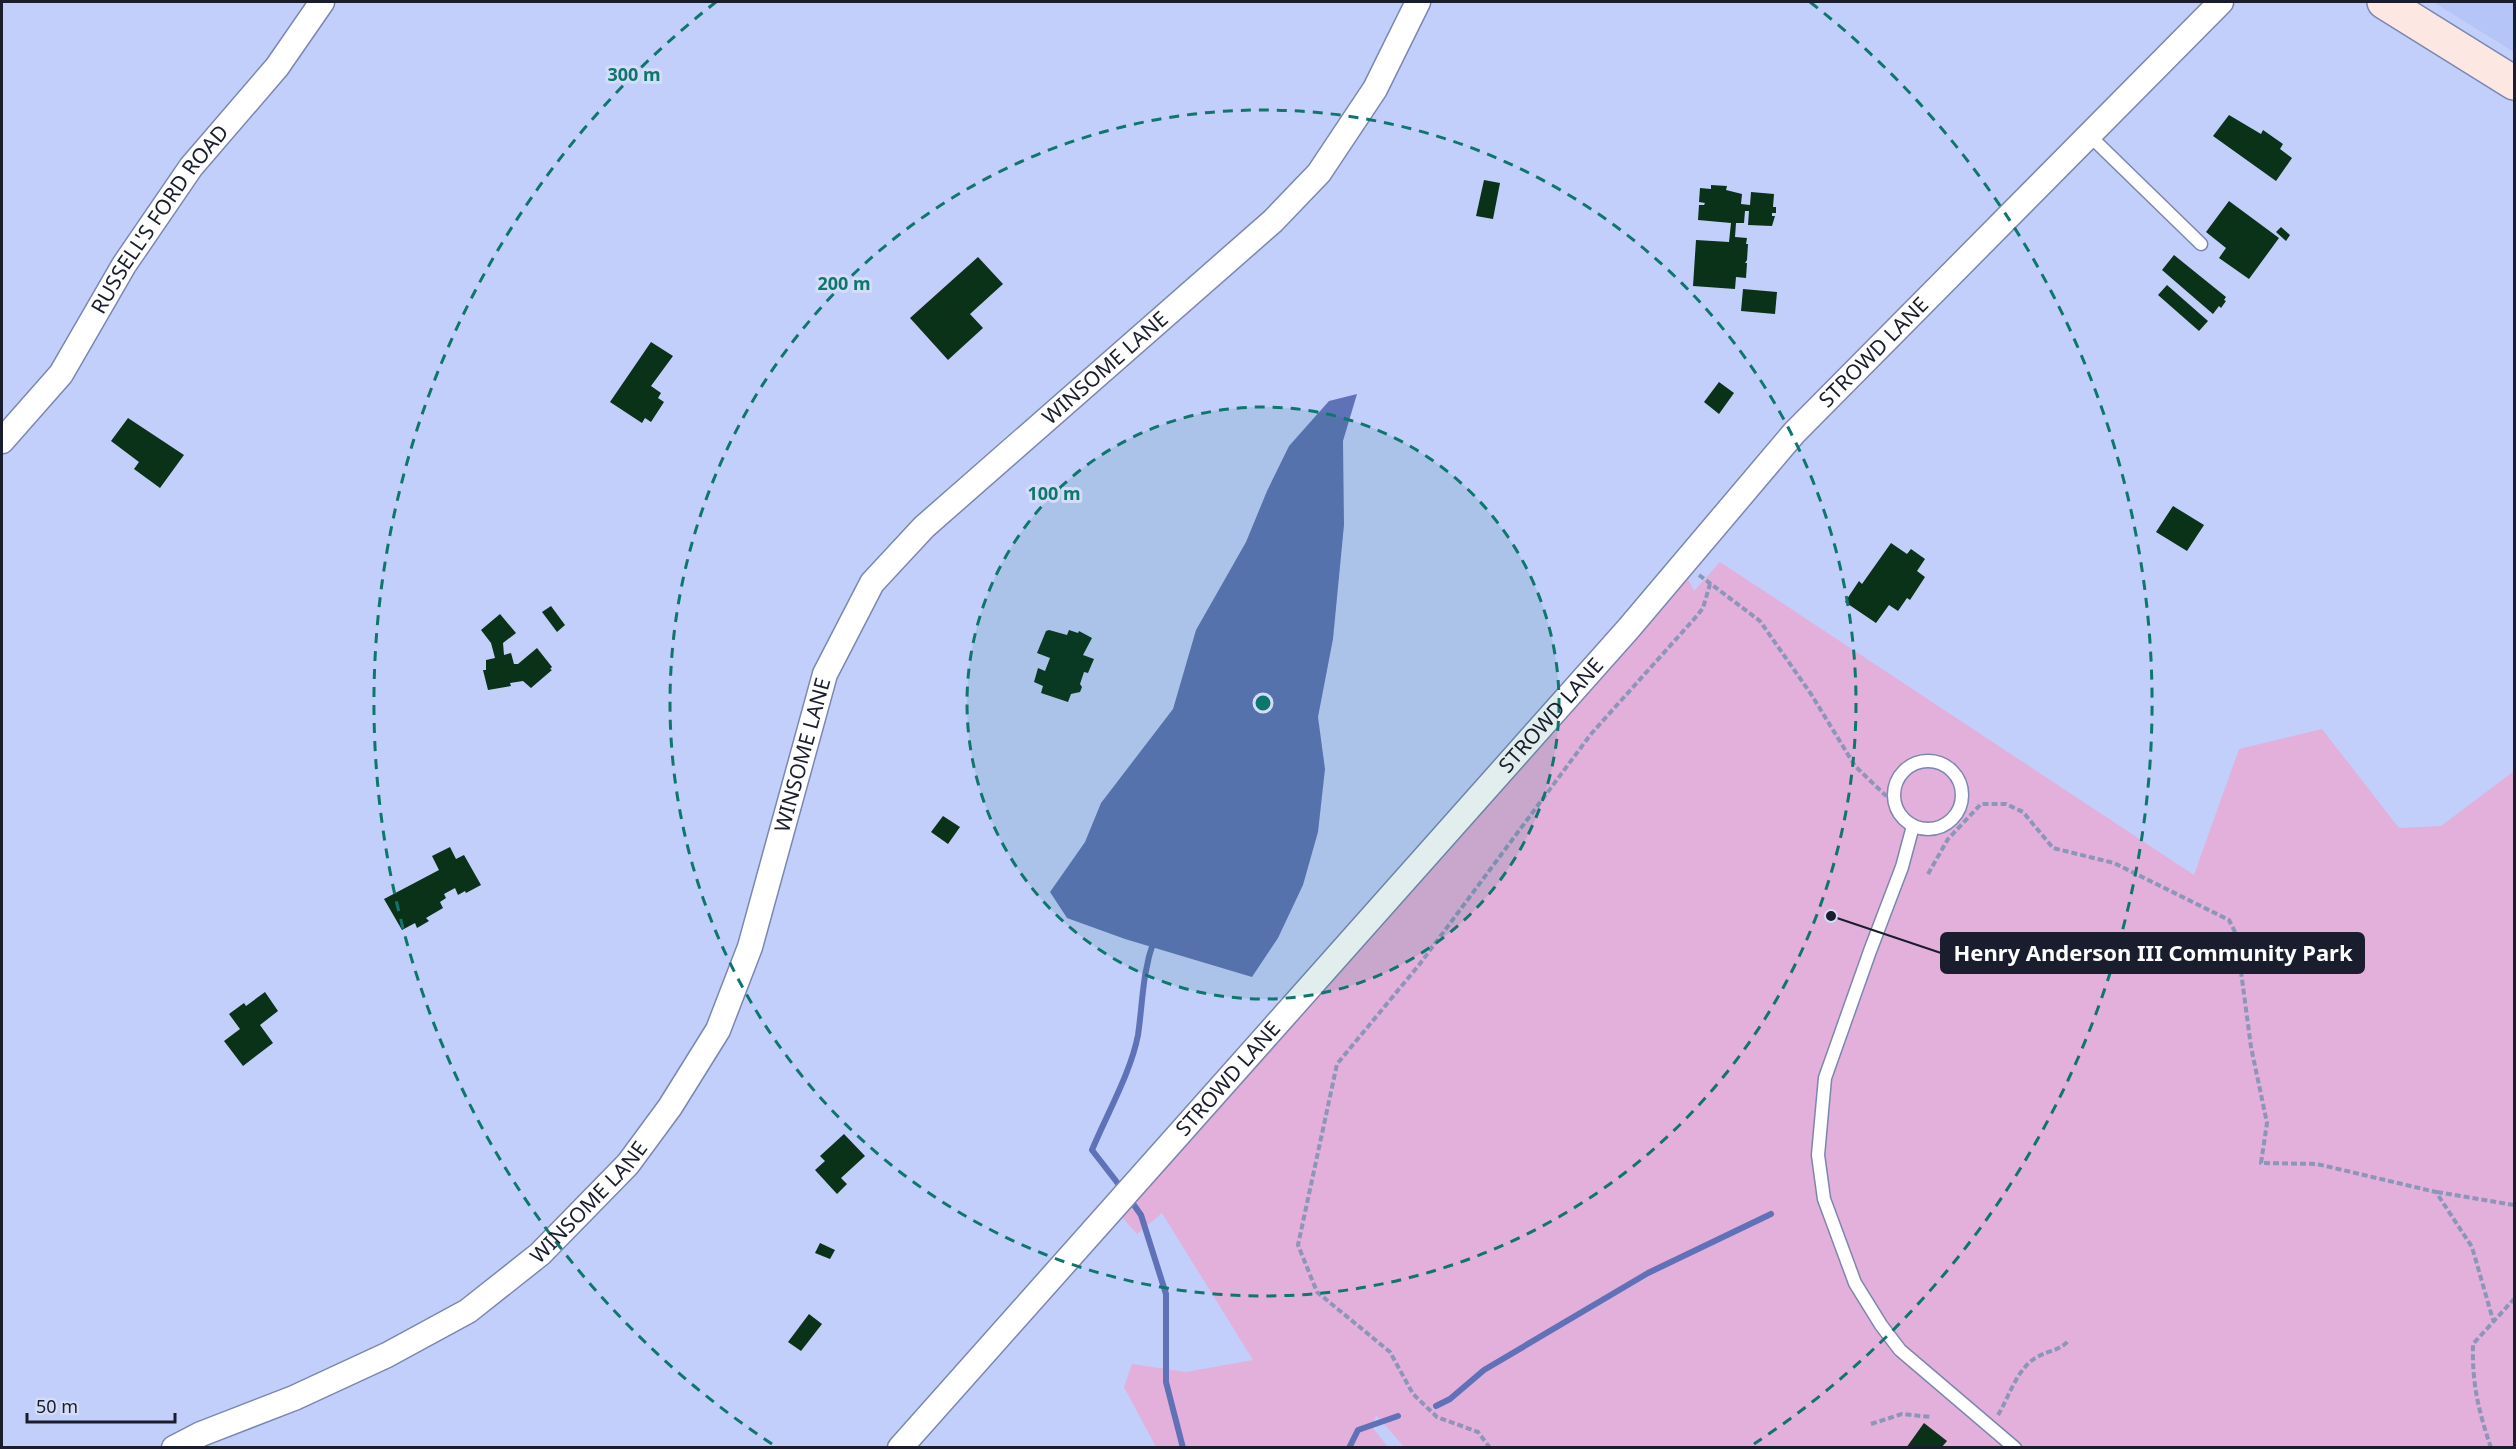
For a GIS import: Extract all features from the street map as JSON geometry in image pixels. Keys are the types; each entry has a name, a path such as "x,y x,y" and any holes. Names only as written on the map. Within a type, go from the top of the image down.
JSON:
{"street":[{"name":"RUSSELL'S FORD ROAD","path":"2,441 61,374 124,266 191,166 277,68 322,2"},
{"name":"WINSOME LANE","path":"174,1448 201,1434 294,1398 387,1355 468,1311 540,1254 628,1164 670,1107 718,1030 750,947 825,674 872,584 924,526 1264,228 1318,173 1375,89 1418,2"},
{"name":"STROWD LANE","path":"900,1448 1629,628 1794,433 2221,2"},
{"path":"2384,2 2514,83"}],"lane":[{"path":"2089,135 2201,244"},
{"path":"1938,761 1951,768 1962,788 1962,800 1955,815 1947,824 1938,828 1926,829 1913,826 1898,812 1894,801 1894,789 1898,777 1904,769 1915,762 1938,761"},
{"path":"1913,826 1902,867 1825,1078 1818,1155 1824,1199 1855,1283 1887,1334 1900,1350 1927,1375 2015,1448"}],"path":[{"path":"1685,561 1710,584 1760,621 1855,766 1894,801"},
{"path":"1490,1448 1478,1432 1437,1417 1413,1394 1390,1352 1317,1292 1298,1245 1337,1064 1419,965 1591,734 1703,608 1710,584"},
{"path":"1928,874 1948,839 1981,804 2006,804 2023,812 2053,848 2114,863 2229,920 2236,934 2251,1047 2267,1123 2261,1164 2317,1164 2436,1192 2514,1205"},
{"path":"2436,1192 2472,1247 2493,1320"},
{"path":"2491,1448 2479,1413 2472,1379 2473,1344 2514,1299"},
{"path":"1998,1416 2027,1365 2037,1357 2063,1347 2069,1340"},
{"path":"1871,1424 1902,1414 1931,1417"}],"shaded area":[{"path":"2433,2 2514,2 2514,52"},
{"path":"1357,394 1343,441 1344,525 1333,639 1318,717 1325,769 1318,832 1303,885 1278,938 1252,977 1125,939 1067,918 1050,892 1085,842 1101,803 1173,709 1196,630 1246,542 1289,446 1329,401"},
{"path":"1720,562 2194,875 2239,749 2322,729 2399,828 2441,826 2514,771 2514,1447 1405,1448 1376,1415 1372,1427 1388,1447 1156,1447 1124,1387 1132,1364 1186,1372 1253,1360 1162,1213 1137,1234 1119,1214 1142,1184 1688,579 1694,591"}],"building":[{"path":"2229,115 2261,134 2263,130 2283,144 2280,149 2292,158 2276,181 2213,136"},
{"path":"1484,180 1500,183 1493,219 1476,216"},
{"path":"1711,185 1727,186 1726,190 1742,194 1741,204 1750,205 1751,192 1774,194 1773,207 1776,207 1776,213 1772,213 1772,216 1775,216 1772,226 1748,225 1749,211 1745,211 1744,223 1736,223 1735,237 1747,238 1746,244 1748,244 1745,263 1747,263 1746,278 1736,277 1735,289 1693,286 1696,240 1729,242 1731,223 1698,220 1699,205 1705,203 1699,202 1700,188 1711,189"},
{"path":"2229,201 2279,238 2249,279 2219,258 2226,248 2206,232"},
{"path":"2281,227 2290,235 2286,241 2276,232"},
{"path":"2174,255 2226,297 2221,308 2219,306 2213,314 2162,270"},
{"path":"978,257 1003,284 970,314 983,328 948,360 910,318"},
{"path":"2167,285 2208,321 2199,331 2158,295"},
{"path":"1743,289 1777,292 1775,314 1741,311"},
{"path":"651,342 673,356 651,386 661,393 658,398 664,402 651,422 645,418 642,423 610,402"},
{"path":"1719,382 1734,393 1719,414 1704,402"},
{"path":"128,418 184,455 160,488 134,469 139,462 111,441"},
{"path":"2173,506 2204,525 2187,551 2156,532"},
{"path":"1891,543 1907,554 1911,549 1925,559 1917,571 1925,577 1910,600 1907,598 1898,611 1889,605 1876,623 1845,602 1859,581 1862,584"},
{"path":"551,606 565,625 557,632 542,612"},
{"path":"500,614 516,633 503,643 504,655 511,653 514,664 518,664 537,648 552,667 550,669 552,670 531,688 523,681 510,683 511,686 488,690 483,670 486,670 486,660 495,658 491,643 481,630"},
{"path":"1069,630 1078,633 1079,631 1092,638 1083,655 1094,659 1088,673 1084,672 1080,692 1071,694 1068,702 1041,693 1043,686 1034,682 1038,668 1045,671 1050,658 1037,653 1046,631 1067,635"},
{"path":"943,816 960,827 948,844 931,832"},
{"path":"450,847 456,859 464,855 481,885 458,895 455,888 444,894 446,898 440,902 443,908 426,918 429,921 417,928 415,923 402,930 384,899 439,870 432,856"},
{"path":"265,992 278,1011 260,1025 273,1043 243,1066 224,1041 240,1029 229,1014 244,1003 246,1006"},
{"path":"844,1134 865,1156 841,1178 847,1184 837,1194 815,1170 825,1161 820,1156"},
{"path":"820,1243 835,1250 830,1259 815,1253"},
{"path":"809,1314 822,1324 801,1351 788,1342"},
{"path":"1924,1423 1947,1441 1941,1448 1906,1448"}],"waterway":[{"path":"1123,1190 1092,1150 1135,1049 1145,976 1154,940"},
{"path":"1129,1198 1141,1215 1166,1294 1166,1382 1183,1448"},
{"path":"1436,1406 1450,1399 1484,1370 1648,1273 1771,1214"},
{"path":"1349,1448 1358,1430 1398,1416"}],"place":[{"name":"Henry Anderson III Community Park","path":"1831,916"}]}
